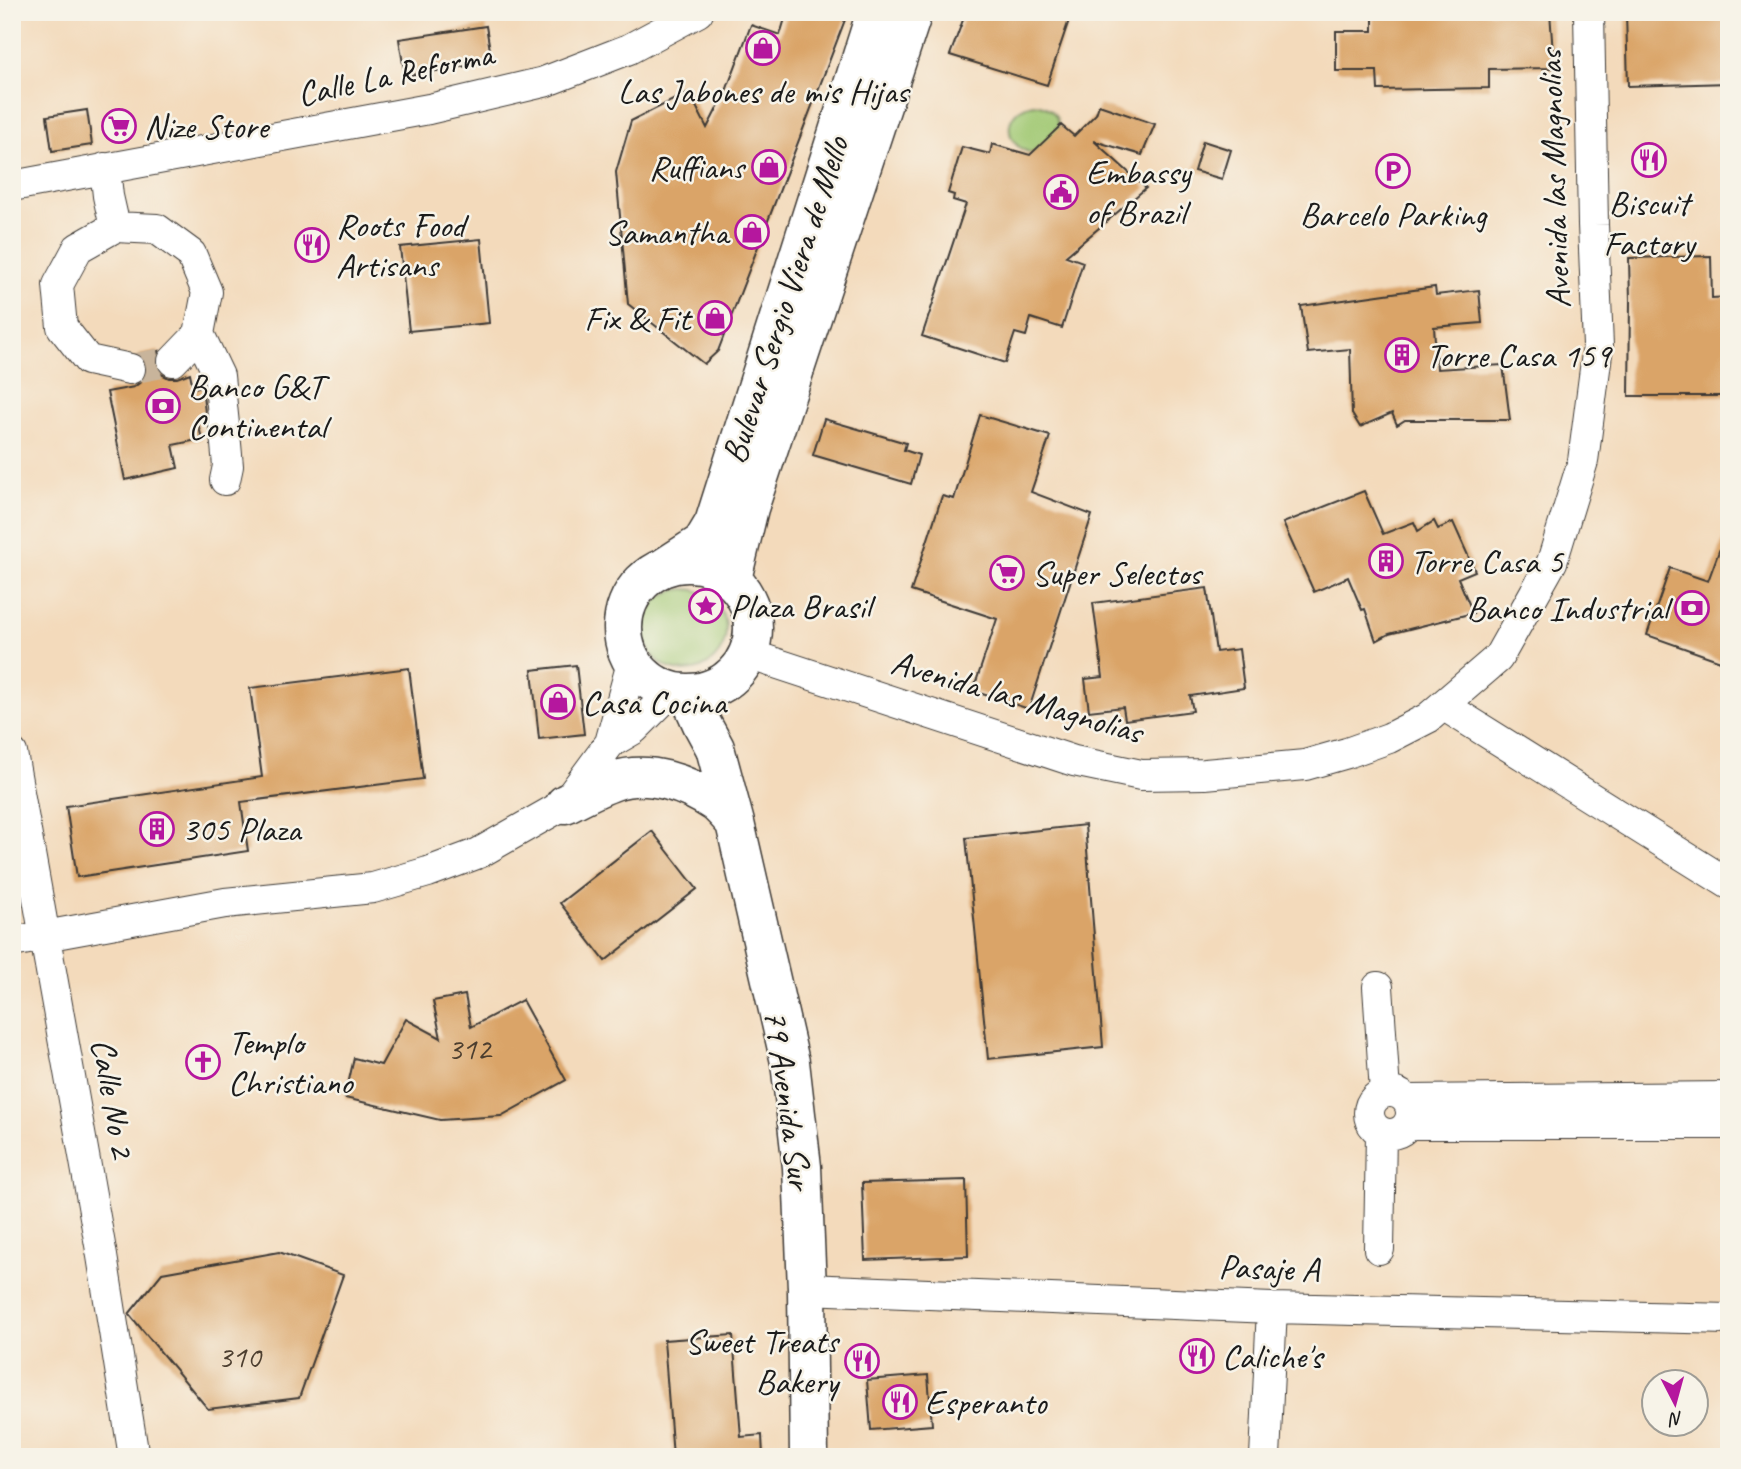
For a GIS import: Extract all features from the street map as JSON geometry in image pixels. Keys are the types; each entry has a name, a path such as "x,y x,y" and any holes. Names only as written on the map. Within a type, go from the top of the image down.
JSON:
{"main road":[{"name":"Bulevar Sergio Viera de Mello","path":"665,567 702,543 715,523 876,12"},
{"name":"Bulevar Sergio Viera de Mello","path":"732,579 749,508 913,12"},
{"path":"682,563 717,569 732,579 744,594 752,612 753,632 741,664 715,687 680,692 657,686 645,677 632,663 622,634 626,607 634,590 648,576 665,567 682,563"},
{"name":"79 Avenida Sur","path":"715,748 726,701 741,664"},
{"name":"79 Avenida Sur","path":"680,692 715,748 790,1062 802,1167 809,1457"},
{"path":"565,804 617,780 640,777 665,779 697,792 719,805 735,823"}],"street":[{"name":"Calle La Reforma","path":"12,186 429,109 544,82 629,49 698,12"},
{"name":"Avenida las Magnolias","path":"741,664 1074,761 1141,775 1205,774 1305,765 1389,738 1429,718 1498,658 1552,562 1583,461 1598,346 1592,212 1589,12"},
{"path":"105,168 115,227"},
{"path":"130,369 88,360 62,327 58,285 78,248 115,227 157,229 191,254 207,292 198,334 173,361"},
{"path":"198,334 219,376 228,466 225,480"},
{"path":"12,942 225,903 373,888 480,853 565,804 610,743 632,663"},
{"path":"610,743 634,729 680,692"},
{"path":"1443,705 1729,884"},
{"name":"Calle No 2","path":"12,753 102,1256 134,1457"},
{"path":"1378,988 1401,1105 1398,1133 1381,1133 1369,1120 1368,1111 1377,1096 1401,1105 1729,1124"},
{"path":"1401,1105 1729,1097"},
{"path":"1379,1249 1381,1133"},
{"name":"Pasaje A","path":"807,1289 1272,1308 1729,1319"},
{"path":"1265,1457 1272,1308"}],"green space":[{"path":"1033,104 1052,111 1059,130 1032,153 1015,143 1010,128 1016,113"},
{"path":"685,589 701,593 714,601 722,614 726,630 722,646 714,659 701,667 685,671 669,667 656,659 648,646 644,630 648,614 656,601 669,593"}],"building":[{"path":"787,12 848,12 718,351 704,364 628,304 616,172 631,121 689,92 707,128 726,91 751,25 780,35"},
{"path":"966,12 1056,12 1070,17 1047,85 950,55"},
{"path":"1373,12 1550,12 1554,68 1489,69 1489,88 1378,90 1377,71 1336,71 1336,31 1373,31"},
{"path":"1626,12 1729,12 1729,83 1628,86"},
{"path":"486,26 492,62 405,76 399,39"},
{"path":"1099,105 1155,124 1142,155 1094,141 1146,188 1066,256 1083,262 1062,328 1031,318 1026,336 1015,333 1005,363 922,336 966,204 953,200 954,195 948,193 962,147 990,154 992,144 1030,155 1061,125 1074,136 1096,114"},
{"path":"87,110 92,145 52,151 47,116"},
{"path":"1203,141 1231,150 1222,179 1194,171"},
{"path":"481,239 489,323 409,331 400,247"},
{"path":"1711,256 1712,298 1729,297 1729,396 1629,396 1629,258"},
{"name":"Torre Casa 159","path":"1435,287 1436,295 1479,290 1482,323 1434,327 1437,369 1503,365 1510,420 1405,420 1397,425 1392,413 1360,427 1352,414 1350,349 1308,353 1301,306"},
{"name":"Banco G&T Continental","path":"159,351 156,365 161,374 177,378 190,373 193,388 202,386 206,422 198,423 202,439 173,445 178,468 125,480 107,392 134,387 142,381 147,373 147,364 139,355"},
{"path":"980,415 1050,436 1031,492 1092,515 1029,709 973,691 997,619 911,591 942,496 954,499"},
{"path":"824,419 906,443 904,450 919,455 911,484 813,455"},
{"name":"Torre Casa 5","path":"1364,491 1383,534 1414,522 1418,531 1434,521 1438,529 1453,522 1475,571 1458,578 1473,613 1389,634 1376,641 1365,609 1362,610 1348,577 1314,592 1283,523"},
{"name":"Banco Industrial","path":"1726,532 1729,532 1729,664 1647,635 1670,568 1708,581"},
{"path":"1207,588 1216,652 1239,649 1244,688 1190,696 1193,711 1125,720 1123,707 1089,711 1085,679 1103,677 1093,603"},
{"name":"Casa Cocina","path":"576,665 584,734 539,739 532,670"},
{"path":"409,668 423,779 241,802 248,851 77,877 66,806 262,777 250,688"},
{"path":"1085,825 1103,1047 988,1059 966,838"},
{"path":"652,831 697,889 605,961 560,903"},
{"path":"465,995 471,1027 522,1000 566,1080 501,1116 440,1120 345,1098 354,1058 381,1065 406,1019 441,1038 433,1001"},
{"path":"966,1180 968,1256 865,1260 862,1183"},
{"path":"279,1252 343,1275 299,1398 208,1409 129,1314 162,1273"},
{"path":"733,1335 741,1437 762,1435 763,1457 673,1457 664,1340"},
{"name":"Esperanto","path":"928,1375 932,1425 871,1430 867,1380"}],"tunnel":[{"path":"130,369 173,361"}],"place":[{"name":"Las Jabones de mis Hijas","path":"763,48"},
{"name":"Nize Store","path":"119,126"},
{"name":"Biscuit Factory","path":"1649,160"},
{"name":"Ruffians","path":"769,167"},
{"name":"Barcelo Parking","path":"1393,171"},
{"name":"Embassy of Brazil","path":"1061,192"},
{"name":"Samantha","path":"752,232"},
{"name":"Roots Food Artisans","path":"312,245"},
{"name":"Fix & Fit","path":"715,318"},
{"name":"Torre Casa 159","path":"1402,355"},
{"name":"Banco G&T Continental","path":"163,406"},
{"name":"Torre Casa 5","path":"1386,561"},
{"name":"Super Selectos","path":"1007,573"},
{"name":"Plaza Brasil","path":"706,606"},
{"name":"Banco Industrial","path":"1692,608"},
{"name":"Casa Cocina","path":"558,702"},
{"name":"305 Plaza","path":"157,829"},
{"name":"Templo Christiano","path":"203,1062"},
{"name":"Caliche's","path":"1197,1356"},
{"name":"Sweet Treats Bakery","path":"862,1361"},
{"name":"Esperanto","path":"900,1402"}]}
